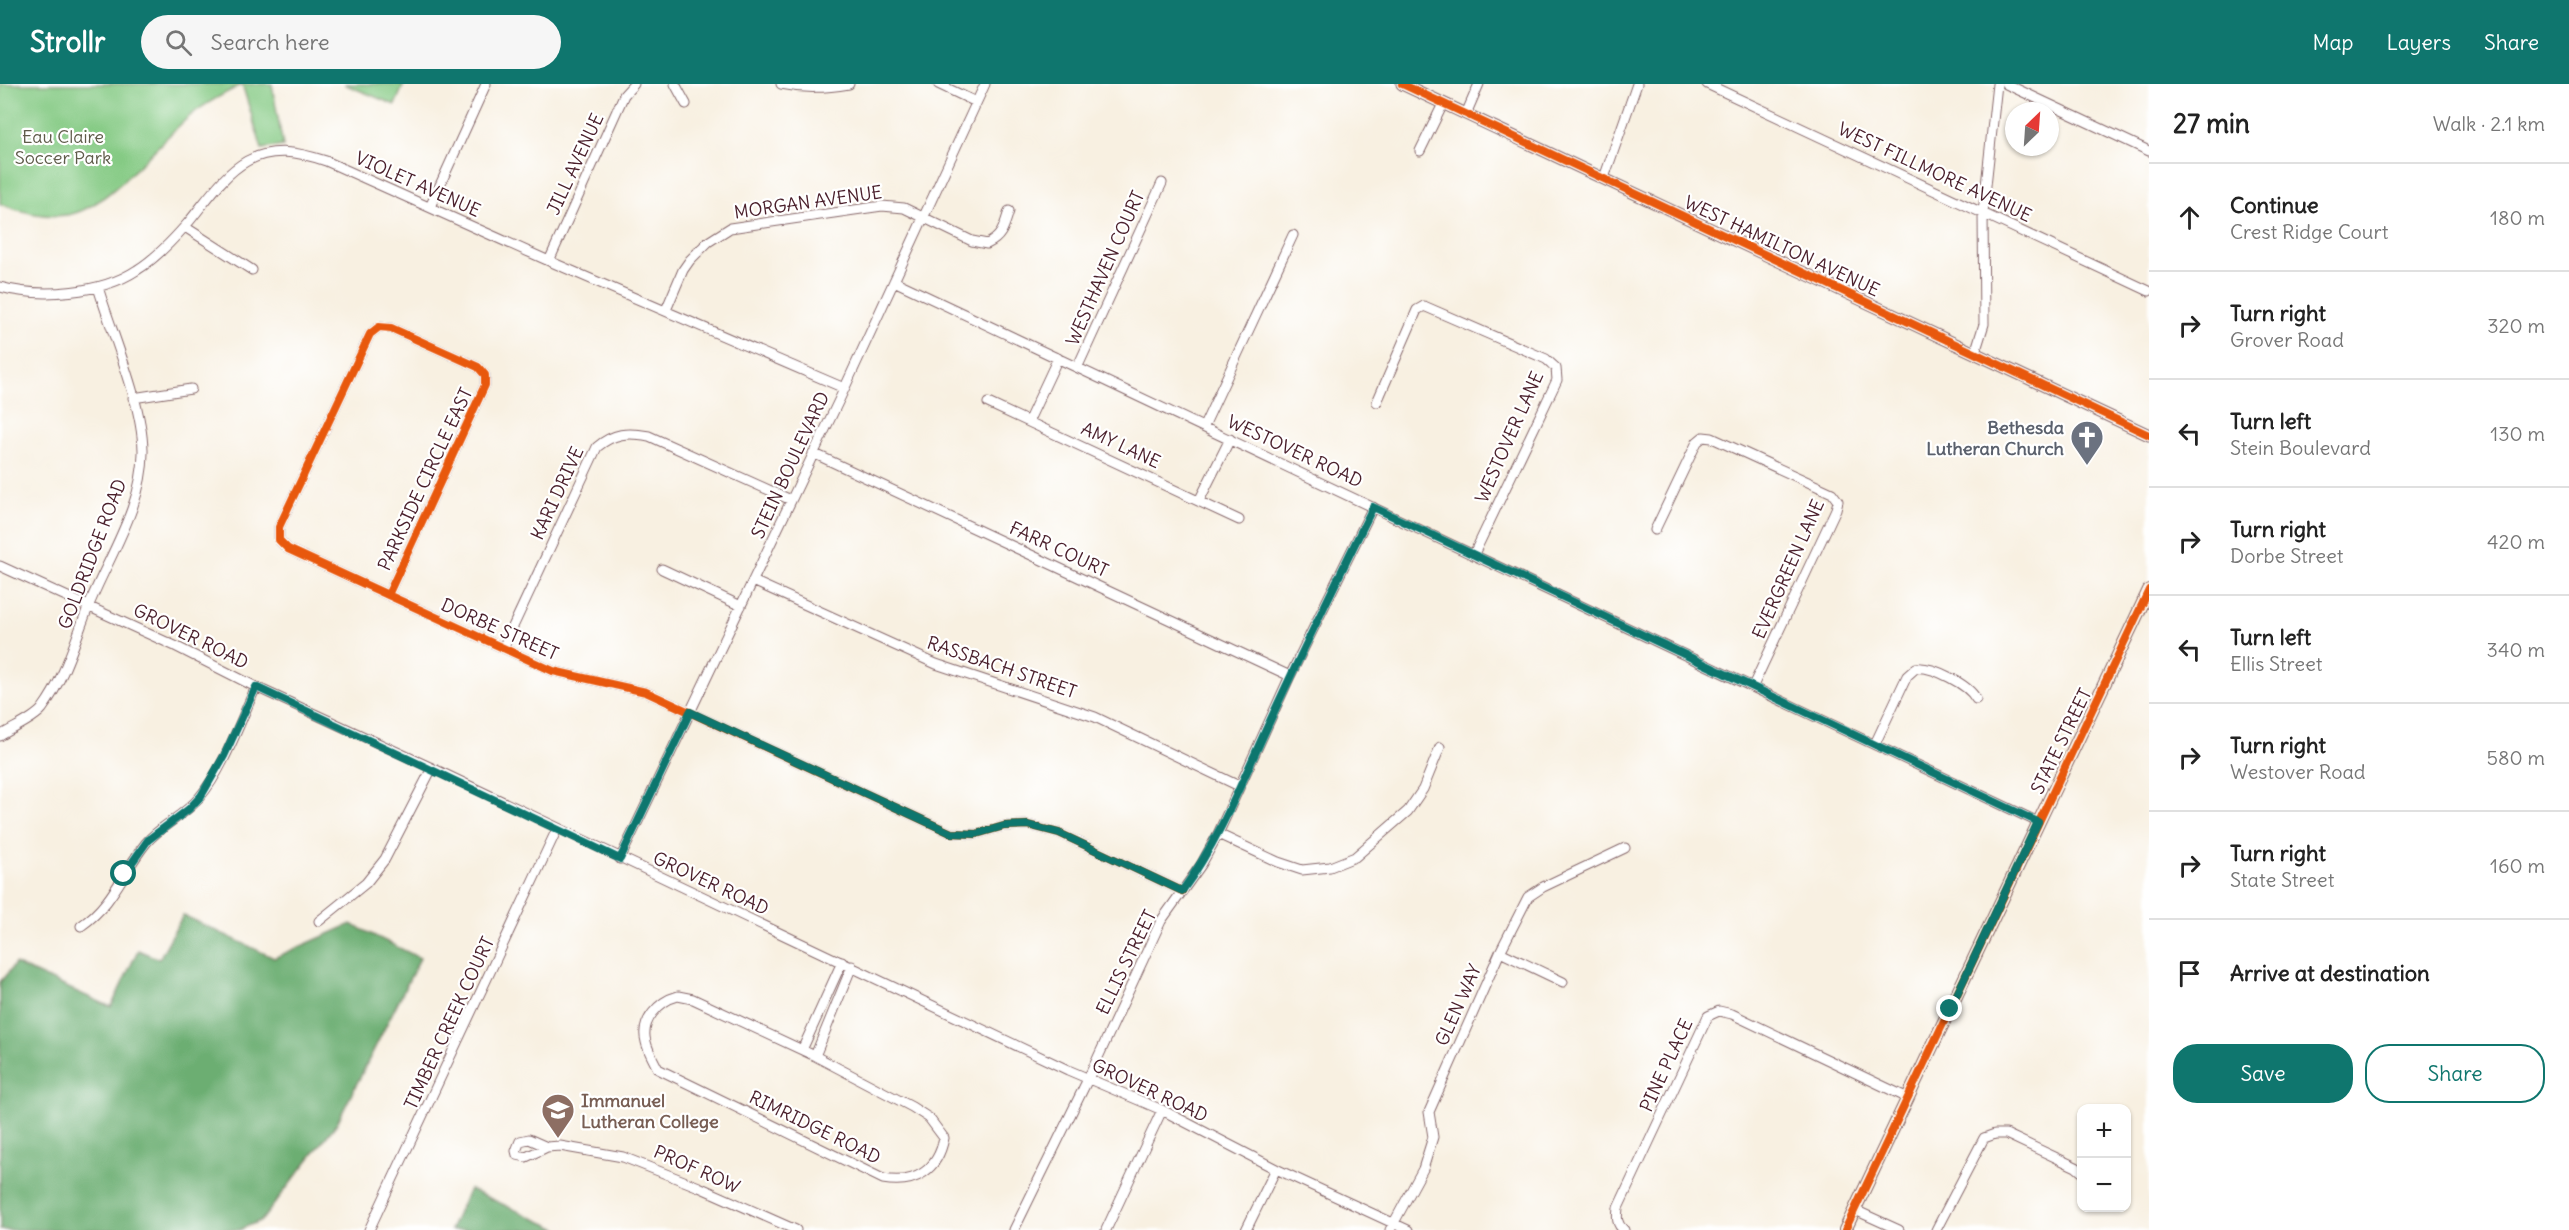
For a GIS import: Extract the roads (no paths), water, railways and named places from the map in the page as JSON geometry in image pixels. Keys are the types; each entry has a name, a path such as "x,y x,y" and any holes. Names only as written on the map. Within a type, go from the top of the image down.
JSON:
{"main road":[{"name":"STATE STREET","path":"1845,1230 2149,590"}],"street":[{"path":"430,207 486,84"},
{"name":"JILL AVENUE","path":"549,261 624,95 634,84"},
{"path":"675,84 686,104"},
{"path":"781,84 819,89 849,84"},
{"path":"938,84 976,102"},
{"name":"STEIN BOULEVARD","path":"620,859 844,388 985,84"},
{"name":"WEST HAMILTON AVENUE","path":"1402,84 2149,435"},
{"path":"1466,114 1479,84"},
{"path":"1604,178 1637,84"},
{"name":"WEST FILLMORE AVENUE","path":"1707,84 2149,291"},
{"path":"1975,353 1984,324 1983,213 1997,84"},
{"path":"2006,84 2149,151"},
{"path":"1420,151 1443,104"},
{"name":"VIOLET AVENUE","path":"0,287 30,293 52,293 98,287 136,271 184,227 234,169 247,161 276,152 293,152 326,161 549,261 844,388"},
{"name":"WESTHAVEN COURT","path":"1078,366 1162,183"},
{"name":"MORGAN AVENUE","path":"666,310 683,270 690,260 708,243 730,228 882,206 904,208 972,241 987,244 996,240 1003,230 1009,212"},
{"path":"184,227 252,270"},
{"path":"1204,426 1293,235"},
{"name":"WESTOVER ROAD","path":"894,280 2038,822"},
{"name":"GOLDRIDGE ROAD","path":"0,736 41,711 65,668 89,605 134,502 141,474 143,450 133,398 98,287"},
{"name":"WESTOVER LANE","path":"1377,402 1418,310 1424,306 1546,359 1556,368 1557,380 1474,554"},
{"name":"DORBE STREET","path":"485,375 478,368 391,328 379,327 370,334 279,527 279,540 288,549 554,671 646,692 951,833 976,834 1004,826 1028,825 1059,833 1182,891"},
{"path":"1029,420 1058,358"},
{"name":"PARKSIDE CIRCLE EAST","path":"388,595 485,385 485,375"},
{"path":"133,398 191,389"},
{"name":"AMY LANE","path":"988,402 1239,520"},
{"name":"KARI DRIVE","path":"503,648 597,447 618,433 632,432 649,435 791,500"},
{"name":"EVERGREEN LANE","path":"1655,530 1697,442 1703,437 1712,438 1832,493 1838,501 1753,686"},
{"path":"1199,501 1230,439"},
{"name":"FARR COURT","path":"813,453 1290,676"},
{"name":"ELLIS STREET","path":"1014,1230 1088,1079 1161,921 1201,865 1218,834 1290,676 1373,507"},
{"name":"GROVER ROAD","path":"0,566 89,605 256,687 1088,1079 1162,1110 1392,1227 1408,1230"},
{"path":"662,569 741,606"},
{"name":"RASSBACH STREET","path":"753,581 936,664 1095,717 1239,786"},
{"path":"1875,744 1907,676 1916,668 1929,669 1965,686 1976,699"},
{"path":"81,926 108,903 148,840 189,809 201,796 224,756 256,687"},
{"path":"1218,834 1302,870 1330,867 1354,857 1408,811 1423,789 1440,747"},
{"path":"319,921 366,883 385,859 432,768"},
{"name":"TIMBER CREEK COURT","path":"369,1230 557,829"},
{"name":"GLEN WAY","path":"1392,1227 1424,1169 1432,1137 1429,1112 1500,952 1528,897 1543,887 1625,848"},
{"path":"1500,952 1563,982"},
{"path":"802,1050 842,962"},
{"path":"815,1056 852,966"},
{"name":"RIMRIDGE ROAD","path":"678,996 693,999 802,1050 929,1118 944,1138 941,1156 916,1178 897,1182 883,1179 657,1069 645,1041 647,1025 655,1008 665,999 678,996"},
{"name":"PINE PLACE","path":"1624,1230 1620,1227 1616,1217 1618,1208 1708,1016 1719,1011 1732,1014 1908,1098"},
{"path":"1106,1230 1162,1110"},
{"path":"1936,1230 1984,1138 1995,1134 2006,1134 2077,1168"},
{"name":"PROF ROW","path":"547,1147 560,1146 636,1161 796,1230"},
{"path":"1246,1230 1276,1169"},
{"path":"1855,1209 1899,1230"}],"place":[{"name":"Bethesda Lutheran Church","path":"2087,466"},
{"name":"Immanuel Lutheran College","path":"558,1139"}],"park label":[{"name":"Eau Claire Soccer Park","path":"63,146"}]}
